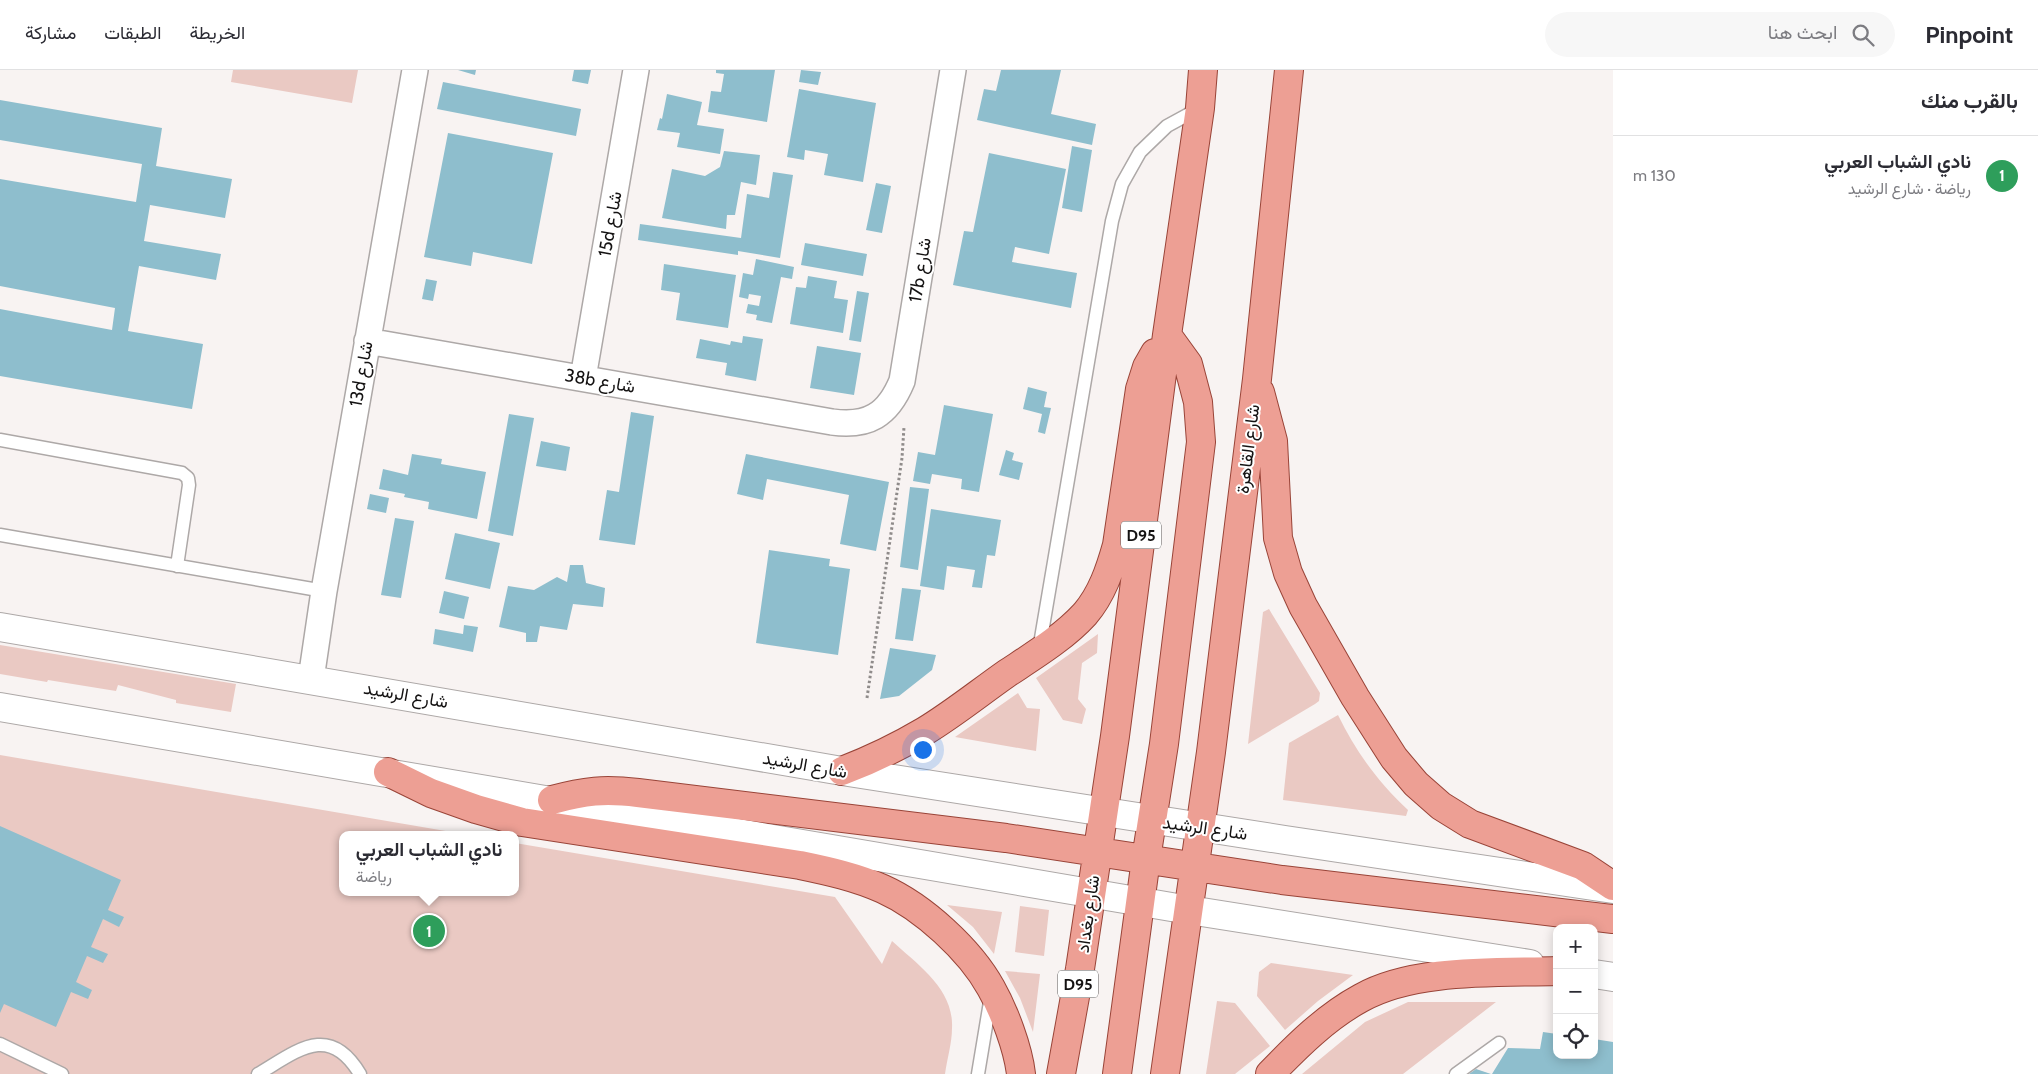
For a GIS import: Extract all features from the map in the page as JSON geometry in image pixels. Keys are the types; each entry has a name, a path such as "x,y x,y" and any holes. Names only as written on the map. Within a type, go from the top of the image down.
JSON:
{"main road":[{"name":"D95","path":"1103,812 1200,108 1203,70"},
{"name":"شارع القاهرة","path":"1201,827 1256,379 1289,70"},
{"path":"842,772 871,760 925,731 1039,651 1085,614 1100,593 1110,570 1117,545 1140,389 1147,368 1168,335 1188,364 1198,402 1201,442 1164,744 1140,901 1117,1074"},
{"path":"1256,379 1273,441 1278,538 1288,573 1303,606 1355,697 1394,758 1416,784 1441,806 1470,824 1583,866 1613,888"},
{"name":"شارع الرشيد","path":"0,627 842,772 1613,888"},
{"path":"0,707 1189,910 1553,969"},
{"path":"388,772 431,793 476,809 522,822 800,865 844,874 885,890 923,913 956,943 992,988 1010,1032 1020,1074"},
{"path":"552,800 580,792 609,790 996,836 1291,881 1613,919"},
{"name":"شارع بغداد","path":"1061,1074 1080,969 1103,812"},
{"path":"1165,1074 1201,827"},
{"path":"1270,1074 1291,1052 1328,1020 1362,997 1399,982 1438,976 1553,970"},
{"path":"1598,975 1613,977"}],"street":[{"name":"13d شارع","path":"310,679 415,70"},
{"name":"15d شارع","path":"583,378 636,70"},
{"name":"17b شارع","path":"832,422 850,424 868,420 883,411 896,398 902,381 953,70"},
{"name":"38b شارع","path":"367,341 832,422"}],"lane":[{"path":"1039,651 1112,221 1122,184 1140,152 1147,145 1167,126 1200,108"},
{"path":"0,440 182,473 188,478 189,486 177,566"},
{"path":"0,535 324,591"},
{"path":"978,1074 992,988"},
{"path":"1456,1074 1499,1043"},
{"path":"0,1044 62,1074"},
{"path":"258,1074 298,1050 312,1045 326,1044 340,1050 352,1059 360,1074"}],"path":[{"path":"867,698 902,458 904,424"}],"shaded area":[{"path":"233,70 358,70 352,103 231,82"},
{"path":"1269,609 1320,693 1319,701 1248,744 1263,612"},
{"path":"1098,634 1097,653 1082,663 1078,699 1086,709 1082,724 1063,720 1036,678"},
{"path":"0,645 236,684 231,712 176,703 176,700 118,685 116,691 0,674"},
{"path":"1018,693 1027,708 1040,709 1036,751 955,737"},
{"path":"1338,715 1352,742 1368,766 1408,810 1406,816 1283,800 1289,743"},
{"path":"0,755 446,831 339,831 339,896 519,896 519,844 835,897 882,964 892,941 932,979 947,1001 951,1014 952,1028 945,1074 0,1074"},
{"path":"947,905 1002,912 994,954 973,927"},
{"path":"1020,906 1049,910 1044,956 1015,952"},
{"path":"1271,963 1353,975 1318,1001 1285,1030 1257,996 1259,972"},
{"path":"1005,971 1040,974 1033,1032 1020,998"},
{"path":"1217,1001 1235,1003 1270,1046 1235,1074 1206,1074"},
{"path":"1408,1002 1496,1002 1403,1074 1302,1074 1365,1022"}],"building":[{"path":"458,70 476,70 475,75"},
{"path":"574,70 591,70 588,84 572,81"},
{"path":"716,70 775,70 767,122 708,112 711,91 721,92 724,74 716,73"},
{"path":"801,70 821,72 818,85 799,82"},
{"path":"1001,70 1061,70 1051,114 1096,124 1092,145 977,120 984,89 996,91"},
{"path":"443,82 581,109 576,136 437,109"},
{"path":"799,89 876,103 863,182 824,175 828,154 805,150 804,160 787,157"},
{"path":"667,94 702,102 697,125 724,129 720,154 677,147 680,133 657,130 660,118 662,119"},
{"path":"0,100 162,128 156,166 232,179 225,218 150,205 144,241 221,254 216,280 139,266 128,331 203,344 192,409 0,376 0,309 112,330 115,308 0,286 0,179 136,202 142,164 0,140"},
{"path":"448,133 553,153 532,264 473,252 471,266 424,257"},
{"path":"1072,146 1092,150 1082,212 1062,208"},
{"path":"724,151 760,155 756,185 741,182 735,215 727,215 726,229 662,218 672,169 705,176 720,167"},
{"path":"989,153 1066,169 1049,254 1015,247 1012,262 1077,273 1071,308 953,285 964,231 973,232"},
{"path":"773,172 793,175 780,258 738,251 738,255 638,240 640,224 741,238 747,194 769,198"},
{"path":"876,183 891,186 882,233 866,230"},
{"path":"805,243 867,254 863,276 801,265"},
{"path":"756,259 794,267 792,279 781,277 772,323 756,320 757,315 746,313 748,304 759,306 761,296 749,294 748,299 739,297 743,273 753,275"},
{"path":"664,264 736,275 728,328 676,320 680,293 661,290"},
{"path":"808,276 837,281 834,298 848,300 843,333 790,324 796,287 806,288"},
{"path":"426,279 437,281 433,301 422,299"},
{"path":"857,291 869,293 861,342 849,340"},
{"path":"743,336 763,339 756,381 725,375 727,363 696,358 700,339 730,345 731,341 742,343"},
{"path":"817,346 861,353 854,395 810,388"},
{"path":"1028,387 1047,392 1044,407 1051,408 1045,434 1038,432 1042,414 1023,409"},
{"path":"944,405 993,414 979,492 961,489 962,479 932,474 930,484 913,481 918,452 935,455"},
{"path":"631,412 654,416 635,545 599,540 607,490 619,492"},
{"path":"509,414 534,418 513,536 488,531"},
{"path":"541,441 570,447 566,471 536,466"},
{"path":"1006,450 1014,453 1012,460 1023,463 1019,480 999,475"},
{"path":"412,454 442,459 441,464 486,472 477,519 428,509 429,502 404,497 405,494 379,489 383,469 408,475"},
{"path":"746,454 889,482 876,551 840,544 849,495 767,479 763,500 737,494"},
{"path":"910,487 929,489 918,570 900,567"},
{"path":"370,494 389,498 386,513 367,509"},
{"path":"931,509 1001,520 995,556 987,555 982,588 972,587 975,570 947,566 944,590 920,586"},
{"path":"395,518 414,521 401,598 381,595"},
{"path":"455,533 500,543 490,589 445,579"},
{"path":"769,550 830,559 829,566 850,569 838,655 756,643"},
{"path":"570,565 583,565 586,583 605,588 603,607 573,604 567,630 540,626 537,642 526,642 526,633 499,627 508,586 534,590 557,577 567,582"},
{"path":"902,588 921,590 913,641 895,639"},
{"path":"444,591 469,597 464,619 439,613"},
{"path":"464,625 478,627 473,652 433,644 435,629 463,634"},
{"path":"890,648 936,655 932,670 899,696 880,699"},
{"path":"0,826 121,880 108,910 124,917 119,927 103,919 91,947 108,954 103,963 87,956 76,982 92,990 88,999 71,992 56,1027 4,1004 0,1013"},
{"path":"1543,1032 1553,1033 1553,1059 1598,1059 1598,1040 1613,1042 1613,1074 1492,1074 1508,1048 1540,1049"},
{"path":"1476,1069 1491,1074 1469,1074"}],"place":[{"name":"نادي الشباب العربي","path":"429,931"}]}
